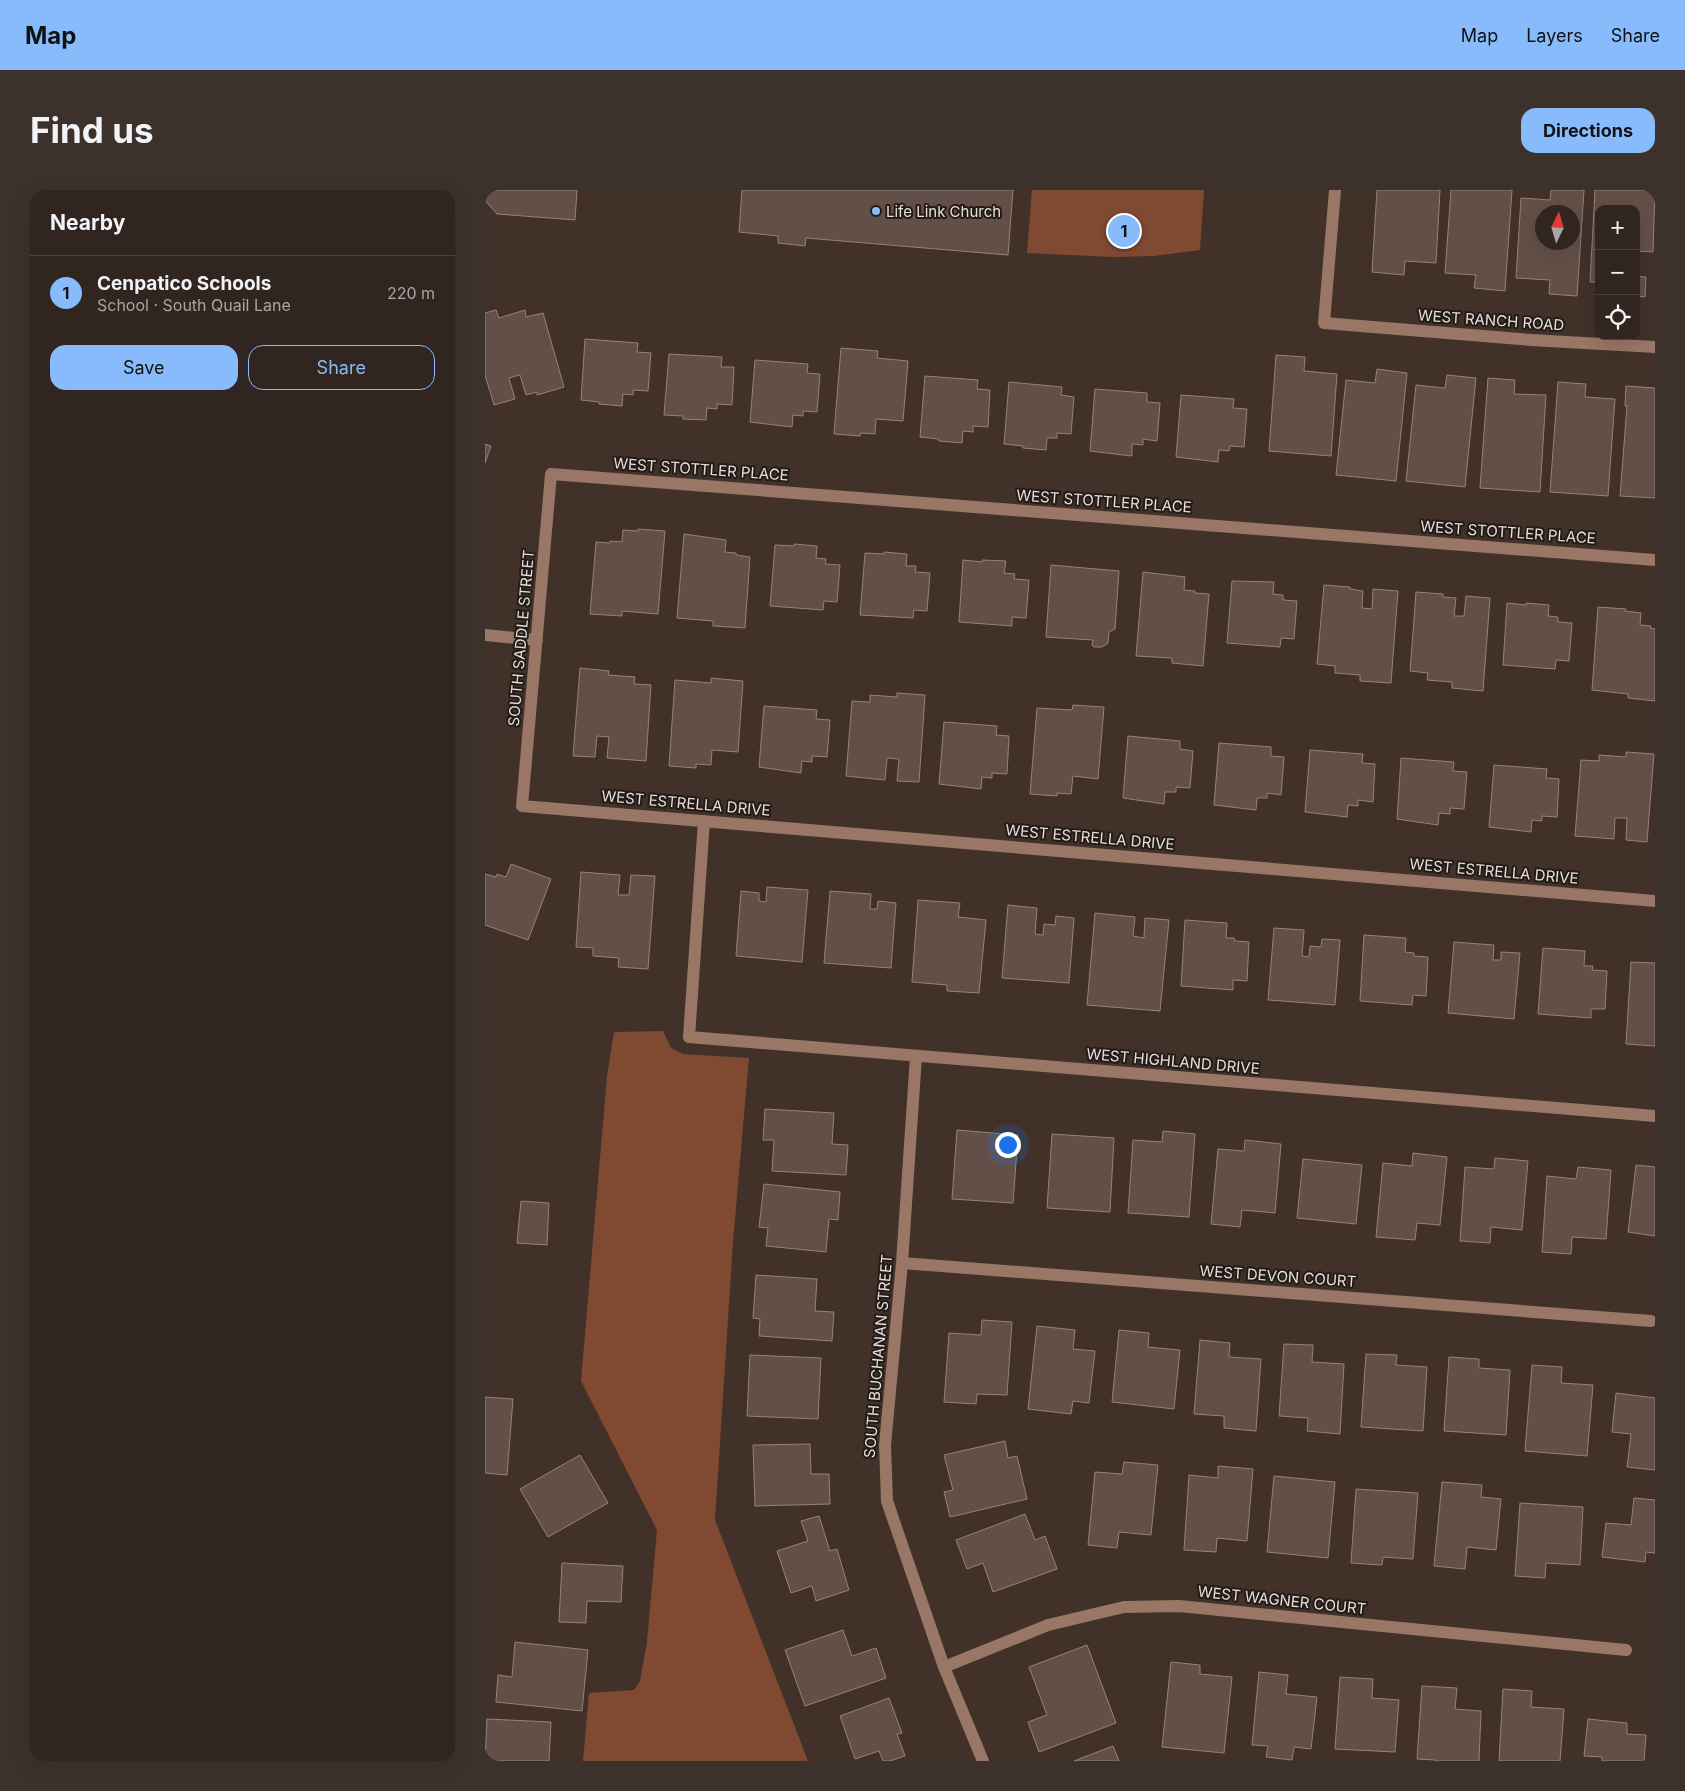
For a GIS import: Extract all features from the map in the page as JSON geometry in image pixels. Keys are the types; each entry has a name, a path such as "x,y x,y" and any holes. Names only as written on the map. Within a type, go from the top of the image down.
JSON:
{"street":[{"name":"WEST RANCH ROAD","path":"1335,190 1324,323 1531,340 1655,346"},
{"name":"WEST STOTTLER PLACE","path":"551,474 1655,560"},
{"name":"SOUTH SADDLE STREET","path":"522,806 551,474"},
{"path":"485,634 537,640"},
{"name":"WEST ESTRELLA DRIVE","path":"522,806 1655,901"},
{"name":"WEST HIGHLAND DRIVE","path":"704,821 689,1036 1655,1116"},
{"name":"SOUTH BUCHANAN STREET","path":"916,1056 902,1263 885,1445 887,1501 944,1667 983,1761"},
{"name":"WEST DEVON COURT","path":"902,1263 1651,1321"},
{"name":"WEST WAGNER COURT","path":"944,1667 1048,1625 1124,1607 1179,1606 1626,1650"}],"shaded area":[{"path":"1032,190 1204,190 1200,250 1154,256 1113,257 1027,253"},
{"path":"663,1031 671,1048 683,1054 749,1058 733,1242 715,1520 808,1761 583,1761 589,1693 634,1690 640,1681 647,1642 657,1530 581,1381 607,1076 614,1032"}],"building":[{"path":"485,190 577,190 575,220 497,214 485,200"},
{"name":"Life Link Church","path":"742,190 1013,190 1008,255 806,238 805,246 778,243 778,236 739,232"},
{"path":"1377,190 1440,190 1436,263 1405,261 1404,275 1372,272"},
{"path":"1451,190 1512,190 1505,291 1474,288 1476,275 1445,273"},
{"path":"1551,190 1584,190 1577,296 1549,294 1550,280 1516,278 1521,198 1550,200"},
{"path":"1595,190 1655,190 1653,252 1640,251 1640,205 1595,205 1595,282 1590,282"},
{"path":"1640,276 1646,277 1645,297 1640,296"},
{"path":"496,310 499,318 525,310 526,317 543,313 564,387 537,395 537,392 526,395 520,375 509,378 515,399 494,405 485,375 485,313"},
{"path":"585,339 638,343 637,352 651,353 648,391 633,390 633,395 623,394 622,406 581,400"},
{"path":"841,348 878,351 877,358 908,361 903,421 876,419 875,434 861,433 860,436 834,434"},
{"path":"669,354 722,357 721,367 734,367 732,405 717,404 717,409 707,408 706,420 683,419 683,416 664,415"},
{"path":"1276,355 1305,357 1304,371 1337,374 1331,456 1269,451"},
{"path":"755,360 808,364 807,373 820,374 817,412 803,411 803,416 793,415 792,427 750,422"},
{"path":"1377,369 1407,373 1396,481 1336,475 1346,380 1375,383"},
{"path":"1447,375 1476,378 1465,487 1406,481 1416,385 1445,388"},
{"path":"925,376 978,380 977,389 990,390 988,427 973,426 973,432 963,431 962,443 920,437"},
{"path":"1488,378 1515,380 1514,394 1546,395 1540,492 1480,488"},
{"path":"1009,382 1062,387 1061,395 1074,397 1071,434 1057,433 1057,438 1047,438 1046,450 1004,444"},
{"path":"1558,382 1586,384 1585,397 1615,399 1608,496 1550,492"},
{"path":"1626,386 1655,388 1655,498 1620,496 1627,406 1625,406"},
{"path":"1095,389 1147,393 1147,402 1160,403 1157,441 1143,439 1143,445 1132,444 1132,456 1090,451"},
{"path":"1181,395 1234,399 1233,408 1247,409 1244,447 1230,446 1229,451 1219,450 1218,462 1176,457"},
{"path":"485,444 491,446 485,463"},
{"path":"638,529 665,531 658,614 622,611 622,616 590,614 596,542 622,542 623,530 638,531"},
{"path":"684,534 726,540 725,552 750,557 745,628 713,626 713,621 677,618"},
{"path":"794,544 817,546 816,558 826,559 825,564 840,565 837,602 824,601 823,610 770,606 775,545 794,546"},
{"path":"884,552 907,554 906,566 916,566 915,572 930,573 927,611 914,610 913,618 860,615 865,553 884,554"},
{"path":"963,560 982,562 982,560 1006,561 1004,573 1015,574 1014,579 1029,580 1026,618 1012,617 1012,626 959,622"},
{"path":"1051,565 1119,571 1115,629 1109,632 1108,643 1102,647 1094,647 1092,645 1093,640 1046,637"},
{"path":"1143,572 1185,577 1184,590 1209,594 1203,666 1172,663 1172,658 1136,656"},
{"path":"1232,581 1274,582 1273,594 1283,595 1283,600 1297,601 1294,639 1281,638 1280,647 1227,643"},
{"path":"1324,585 1350,587 1350,589 1363,591 1362,608 1372,609 1373,589 1398,591 1391,683 1360,681 1360,675 1335,673 1335,666 1317,664"},
{"path":"1416,592 1443,594 1443,597 1456,598 1454,616 1464,616 1466,596 1490,598 1483,691 1452,688 1452,682 1427,680 1428,673 1410,671"},
{"path":"1507,603 1549,605 1548,616 1558,617 1558,622 1572,623 1569,661 1556,660 1555,669 1503,665"},
{"path":"1598,607 1626,609 1625,611 1641,613 1640,625 1651,626 1650,628 1655,629 1655,701 1628,698 1628,694 1592,690"},
{"path":"580,668 609,671 608,675 635,677 634,684 651,685 646,761 607,758 609,737 597,736 595,757 573,756"},
{"path":"711,678 743,681 738,752 712,750 711,765 696,764 696,768 669,766 675,680 711,683"},
{"path":"897,693 925,695 919,782 897,781 899,759 887,758 885,780 846,776 852,701 870,702 870,695 897,697"},
{"path":"1073,705 1104,707 1098,779 1073,776 1071,794 1057,793 1057,796 1030,794 1037,708 1072,710"},
{"path":"764,706 817,710 816,719 830,720 827,757 812,756 812,762 802,761 801,773 759,767"},
{"path":"944,722 997,726 996,735 1009,736 1007,774 992,773 992,778 982,777 981,789 939,784"},
{"path":"1128,736 1180,741 1180,749 1193,751 1190,788 1176,787 1176,792 1165,792 1164,804 1123,798"},
{"path":"1219,743 1271,747 1271,756 1284,757 1281,795 1267,793 1267,798 1257,798 1256,810 1214,805"},
{"path":"1310,750 1363,754 1362,763 1375,764 1373,802 1358,800 1358,806 1348,805 1347,817 1305,812"},
{"path":"1626,752 1654,754 1647,842 1626,840 1627,818 1615,818 1614,839 1575,836 1581,760 1599,761 1599,755 1626,757"},
{"path":"1401,758 1454,762 1453,771 1467,772 1464,809 1450,808 1450,814 1439,813 1438,825 1397,819"},
{"path":"1494,765 1547,769 1546,778 1559,779 1557,817 1542,816 1542,821 1532,820 1531,832 1489,827"},
{"path":"511,864 551,879 528,940 485,925 485,874 496,877 497,874 506,877"},
{"path":"581,872 620,875 618,895 629,895 631,875 655,876 648,969 618,967 619,958 593,956 593,948 576,947"},
{"path":"767,887 808,890 802,962 736,956 741,891 759,893 759,901 766,902"},
{"path":"830,891 871,894 870,909 877,909 878,901 896,903 891,968 824,963"},
{"path":"918,900 960,903 958,917 986,920 979,993 947,991 947,985 912,982"},
{"path":"1008,905 1037,908 1035,934 1043,935 1044,924 1055,925 1056,916 1074,918 1069,983 1002,978"},
{"path":"1095,913 1135,917 1133,936 1144,938 1145,918 1169,920 1160,1011 1087,1005"},
{"path":"1185,920 1227,923 1226,938 1249,942 1247,981 1233,980 1233,990 1181,986"},
{"path":"1274,928 1304,930 1302,956 1309,957 1310,946 1321,947 1322,939 1340,940 1335,1005 1268,1000"},
{"path":"1364,935 1406,938 1405,952 1414,953 1414,956 1428,957 1426,996 1413,995 1412,1005 1360,1001"},
{"path":"1454,942 1494,945 1493,960 1501,960 1501,952 1520,953 1514,1019 1448,1013"},
{"path":"1543,948 1585,951 1584,966 1593,966 1592,970 1607,971 1605,1009 1591,1009 1591,1018 1538,1014"},
{"path":"1631,962 1655,963 1655,1046 1626,1044"},
{"path":"765,1109 834,1113 832,1144 848,1145 846,1175 772,1171 774,1140 763,1140"},
{"path":"957,1130 1018,1135 1013,1203 952,1199"},
{"path":"1163,1131 1195,1134 1189,1217 1128,1213 1133,1140 1162,1142"},
{"path":"1052,1134 1114,1138 1110,1212 1047,1208"},
{"path":"1245,1140 1281,1144 1275,1213 1242,1210 1240,1227 1211,1224 1218,1149 1244,1151"},
{"path":"1413,1153 1447,1157 1440,1225 1417,1223 1415,1240 1376,1237 1383,1163 1412,1166"},
{"path":"1495,1158 1528,1161 1522,1230 1491,1227 1490,1243 1460,1241 1465,1167 1494,1169"},
{"path":"1303,1159 1362,1165 1356,1224 1297,1218"},
{"path":"1636,1165 1655,1167 1655,1236 1628,1232"},
{"path":"1578,1167 1611,1170 1606,1239 1572,1237 1571,1254 1542,1252 1547,1176 1576,1179"},
{"path":"764,1184 840,1192 838,1220 829,1219 826,1252 766,1246 768,1228 759,1227"},
{"path":"521,1201 549,1203 547,1245 517,1243"},
{"path":"756,1275 817,1279 815,1311 834,1312 832,1341 759,1336 760,1319 753,1318"},
{"path":"982,1320 1012,1322 1007,1395 977,1394 976,1404 944,1402 949,1333 981,1335"},
{"path":"1037,1326 1075,1330 1073,1349 1095,1351 1089,1403 1073,1401 1071,1414 1028,1409"},
{"path":"1119,1330 1149,1333 1148,1347 1180,1350 1174,1409 1112,1402"},
{"path":"1200,1340 1230,1343 1229,1357 1261,1359 1256,1431 1224,1428 1224,1416 1194,1414"},
{"path":"1284,1344 1313,1345 1312,1362 1344,1364 1340,1434 1307,1431 1308,1418 1279,1416"},
{"path":"1366,1354 1397,1355 1396,1365 1427,1367 1423,1431 1361,1427"},
{"path":"750,1355 821,1358 818,1419 747,1416"},
{"path":"1449,1357 1479,1359 1479,1368 1510,1370 1506,1435 1444,1431"},
{"path":"1532,1365 1562,1367 1561,1383 1593,1385 1587,1456 1525,1451"},
{"path":"1616,1393 1655,1398 1655,1470 1627,1467 1631,1434 1612,1432"},
{"path":"485,1397 513,1399 507,1475 485,1473"},
{"path":"1005,1441 1008,1458 1017,1456 1027,1499 950,1517 944,1492 953,1490 944,1455"},
{"path":"810,1444 811,1474 829,1474 830,1504 755,1506 753,1445"},
{"path":"580,1455 608,1503 548,1537 520,1489"},
{"path":"1124,1462 1158,1465 1151,1535 1119,1532 1117,1548 1088,1545 1095,1472 1122,1474"},
{"path":"1218,1466 1253,1469 1247,1541 1217,1538 1216,1552 1184,1550 1189,1475 1218,1478"},
{"path":"1274,1476 1335,1482 1328,1558 1267,1552"},
{"path":"1442,1482 1482,1485 1481,1497 1501,1499 1496,1550 1467,1547 1465,1569 1434,1566"},
{"path":"1356,1489 1418,1493 1413,1559 1383,1557 1382,1565 1351,1563"},
{"path":"1634,1498 1655,1500 1655,1553 1646,1552 1645,1562 1602,1557 1606,1523 1631,1525"},
{"path":"1520,1503 1583,1507 1580,1565 1546,1563 1545,1578 1515,1576"},
{"path":"1025,1514 1035,1540 1045,1536 1057,1569 993,1592 983,1563 967,1569 956,1540"},
{"path":"819,1516 830,1551 837,1549 849,1590 816,1601 812,1586 791,1593 777,1551 808,1541 801,1521"},
{"path":"562,1563 623,1566 621,1602 587,1601 586,1623 559,1622"},
{"path":"843,1630 852,1656 876,1648 886,1678 805,1706 785,1650"},
{"path":"515,1642 588,1650 582,1711 496,1702 498,1675 512,1677"},
{"path":"1087,1645 1116,1723 1039,1752 1028,1722 1047,1715 1029,1667"},
{"path":"1171,1662 1200,1665 1200,1674 1232,1677 1224,1753 1162,1747"},
{"path":"1259,1672 1288,1675 1286,1694 1317,1697 1311,1749 1294,1747 1292,1760 1266,1757 1268,1746 1252,1745"},
{"path":"1340,1677 1373,1679 1372,1698 1399,1700 1395,1752 1335,1749"},
{"path":"1422,1686 1457,1688 1455,1709 1481,1711 1479,1761 1417,1759"},
{"path":"1503,1689 1532,1691 1531,1707 1564,1709 1560,1761 1499,1761"},
{"path":"889,1698 902,1733 897,1734 905,1756 890,1761 883,1761 879,1751 855,1759 840,1716"},
{"path":"487,1719 551,1722 549,1761 485,1761"},
{"path":"1588,1719 1627,1723 1627,1734 1646,1735 1644,1761 1602,1761 1602,1757 1584,1756"},
{"path":"1113,1746 1119,1761 1074,1761"}],"place":[{"name":"Life Link Church","path":"876,211"},
{"name":"Cenpatico Schools","path":"1124,231"}]}
